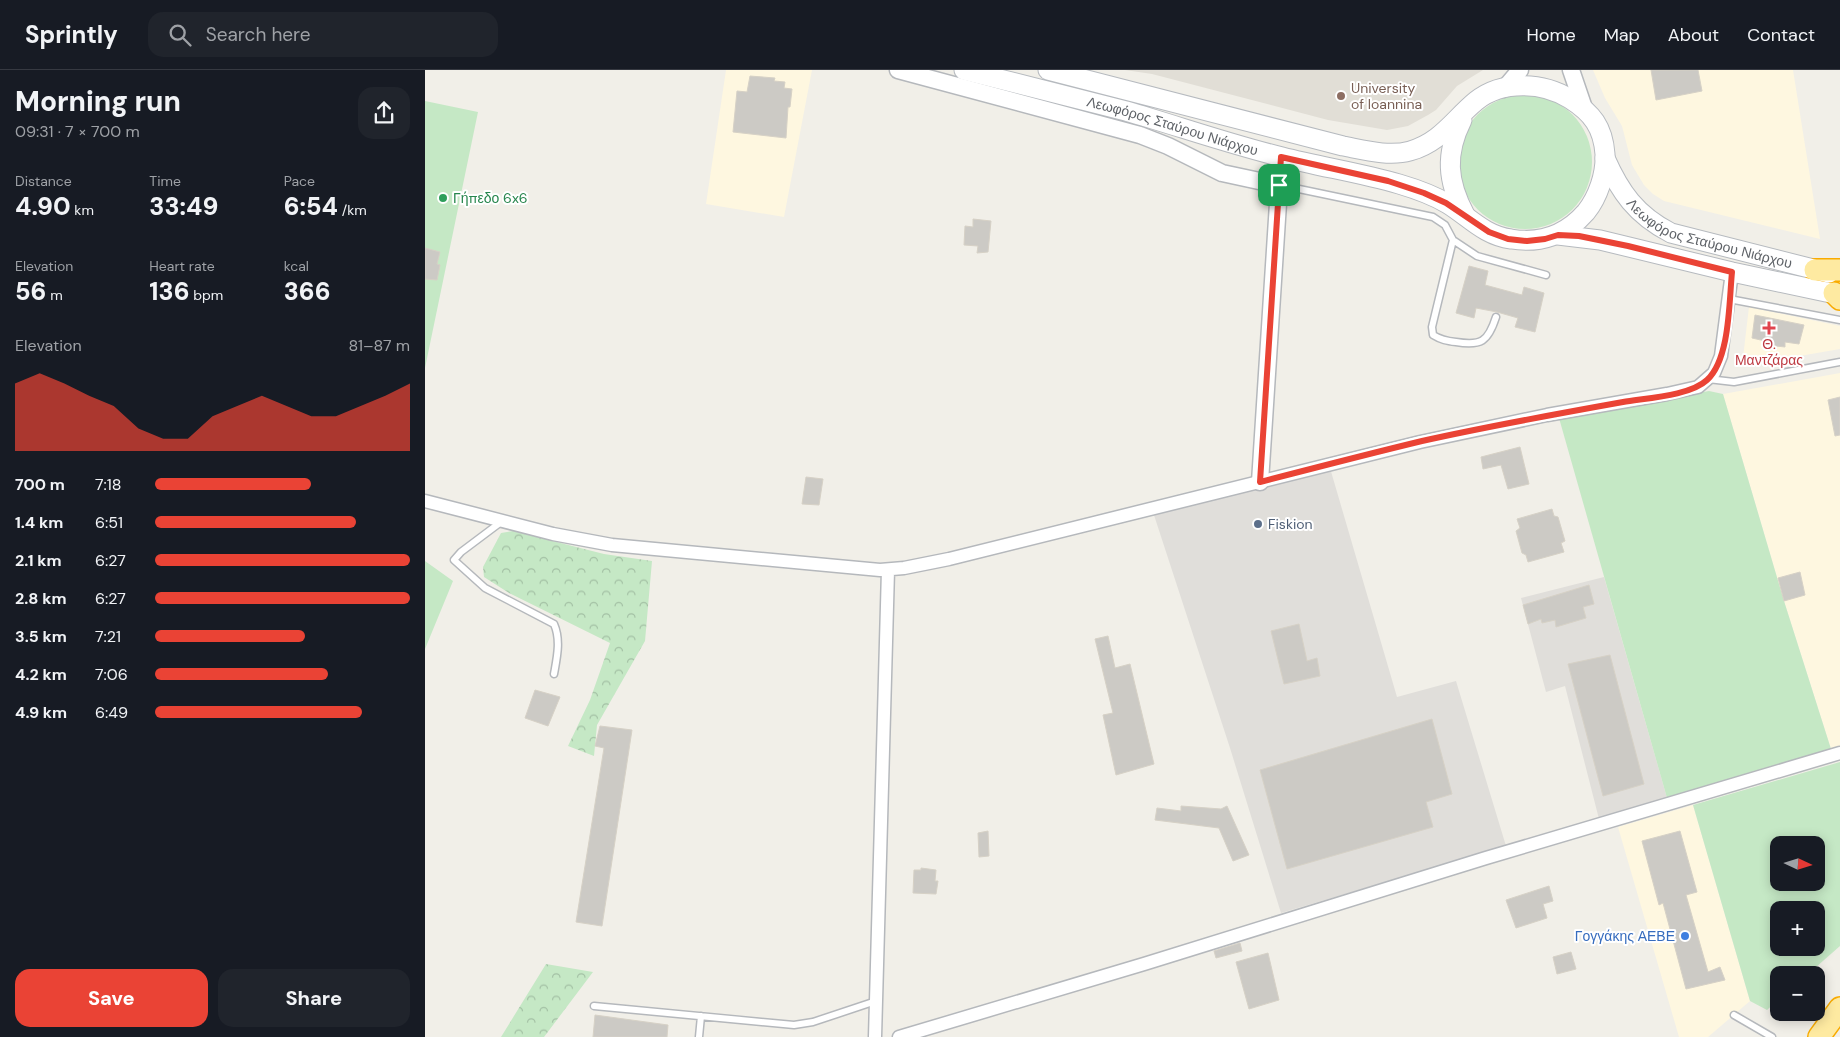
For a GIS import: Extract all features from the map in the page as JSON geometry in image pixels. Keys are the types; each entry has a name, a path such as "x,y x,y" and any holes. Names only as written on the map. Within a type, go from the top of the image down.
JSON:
{"highway":[{"path":"1815,270 1840,270"},
{"path":"1819,1034 1840,1008"}],"main road":[{"name":"Λεωφόρος Σταύρου Νιάρχου","path":"964,70 1126,111 1281,157 1402,185 1435,197 1489,232 1508,239 1537,240 1558,235 1600,240 1732,272 1838,291"},
{"name":"Λεωφόρος Σταύρου Νιάρχου","path":"1048,70 1343,146 1386,153 1409,151 1437,139 1479,99 1489,93 1504,89 1537,86 1565,96 1584,108 1600,130 1605,158 1620,188 1642,215 1657,226 1671,233 1815,270 1838,291"},
{"name":"Λεωφόρος Σταύρου Νιάρχου","path":"1465,216 1456,198 1449,165 1451,148 1456,132 1467,111"},
{"name":"Λεωφόρος Σταύρου Νιάρχου","path":"1558,235 1575,223 1588,210 1597,194 1605,158"}],"street":[{"path":"898,70 1140,135 1222,172 1279,185"},
{"path":"1504,89 1520,70"},
{"path":"1571,70 1584,108"},
{"path":"1260,482 1281,157"},
{"path":"425,501 553,534 611,544 888,570 949,559 1467,432 1547,415 1681,391 1698,386 1714,373 1721,356 1732,272"},
{"path":"875,1037 888,570"},
{"path":"899,1037 1144,964 1485,858 1840,753"}],"lane":[{"path":"1279,185 1433,217 1445,225 1453,240 1477,256 1547,275"},
{"path":"1453,240 1433,327 1433,335 1442,340 1472,345 1485,339 1496,317"},
{"path":"1729,300 1840,320"},
{"path":"1708,379 1734,382 1840,362"},
{"path":"502,521 453,560 485,588 554,624 559,641 554,674"},
{"path":"594,1006 780,1025 800,1025 876,1001"},
{"path":"1734,1015 1772,1037"},
{"path":"699,1037 701,1016"}],"shaded area":[{"path":"726,70 812,70 784,217 706,204"},
{"name":"University of Ioannina","path":"1125,70 1483,70 1457,86 1436,110 1428,115 1408,126 1387,130 1328,120 1152,74"},
{"path":"1593,70 1793,70 1820,239 1664,201 1653,194 1644,185 1632,165 1622,126 1605,98"},
{"path":"1749,307 1840,326 1840,349 1742,366"},
{"path":"1840,373 1840,746 1831,749 1784,601 1723,394"},
{"path":"1330,468 1397,697 1456,681 1506,846 1281,913 1230,748 1153,512"},
{"path":"1604,577 1667,798 1599,819 1565,686 1546,692 1521,598"},
{"path":"1693,805 1750,1001 1708,1037 1679,1037 1618,827"}],"green space":[{"path":"1525,95 1551,100 1573,114 1587,136 1592,162 1587,188 1573,210 1551,224 1525,229 1499,224 1477,210 1463,188 1458,162 1463,136 1477,114 1499,100"},
{"path":"425,101 478,112 425,368"},
{"path":"1709,391 1723,394 1784,601 1831,749 1667,798 1559,418"},
{"path":"513,531 604,554 652,561 645,641 597,725 594,756 568,746 590,700 610,643 509,593 484,577 483,567 501,533"},
{"path":"425,561 453,581 425,649"},
{"path":"1840,762 1840,946 1817,966 1770,966 1770,1007 1767,1010 1750,1001 1693,805"},
{"path":"546,964 593,972 544,1037 501,1037"}],"building":[{"path":"1651,70 1698,70 1702,91 1656,100"},
{"path":"750,76 775,78 774,81 785,82 784,88 792,89 790,107 788,107 786,138 733,132 737,91 747,92"},
{"path":"973,219 991,221 988,252 977,253 978,246 964,245 965,226 973,227"},
{"path":"425,248 440,252 437,264 440,265 437,280 425,279"},
{"path":"1469,266 1488,271 1485,285 1522,295 1524,287 1544,293 1535,332 1515,327 1518,318 1497,312 1476,308 1474,318 1456,313"},
{"path":"1755,315 1804,325 1799,344 1785,342 1785,347 1776,346 1764,344 1765,341 1752,338"},
{"path":"1840,397 1840,435 1835,436 1828,400"},
{"path":"1520,447 1529,484 1508,489 1501,465 1483,469 1481,457"},
{"path":"806,477 823,479 819,505 802,504"},
{"path":"1552,509 1554,516 1558,517 1565,541 1561,543 1564,552 1528,562 1526,555 1522,553 1516,531 1520,528 1517,519"},
{"path":"1800,572 1805,595 1784,601 1778,578"},
{"path":"1589,585 1594,604 1583,607 1586,618 1556,627 1555,620 1542,623 1541,619 1528,624 1523,605"},
{"path":"1299,624 1307,661 1317,658 1320,676 1284,684 1271,631"},
{"path":"1108,636 1115,668 1130,664 1154,764 1116,775 1103,715 1113,713 1095,639"},
{"path":"1610,655 1644,784 1603,796 1568,664"},
{"path":"535,690 560,697 548,726 525,718"},
{"path":"1432,719 1452,794 1426,802 1433,827 1287,869 1260,770"},
{"path":"600,726 632,730 602,926 576,922 604,748 595,746"},
{"path":"1181,806 1221,809 1227,806 1249,855 1233,861 1219,828 1155,820 1157,808 1181,811"},
{"path":"988,831 989,856 979,857 978,833"},
{"name":"Γογγάκης ΑΕΒΕ","path":"1680,831 1697,892 1686,895 1708,972 1720,967 1725,980 1686,989 1663,903 1659,905 1642,841"},
{"path":"921,868 936,870 935,881 938,881 936,894 913,893 914,870 921,870"},
{"path":"1549,886 1553,901 1543,904 1547,918 1516,928 1506,900"},
{"path":"1240,943 1242,951 1216,958 1214,951"},
{"path":"1571,952 1576,969 1557,974 1553,957"},
{"path":"1268,953 1279,1000 1249,1009 1236,962"},
{"path":"595,1015 668,1025 667,1037 593,1037"}],"place":[{"name":"University of Ioannina","path":"1341,96"},
{"name":"Γήπεδο 6x6","path":"443,198"},
{"name":"Θ. Μαντζάρας","path":"1769,328"},
{"name":"Fiskion","path":"1258,524"},
{"name":"Γογγάκης ΑΕΒΕ","path":"1685,936"}],"route":[{"path":"1281,157 1388,181 1424,193 1446,203 1472,222 1499,237 1527,241 1558,235 1579,236 1732,272 1728,312 1719,364 1714,373 1703,384 1681,391 1547,415 1420,442 1260,482 1279,185 1281,157"}]}
